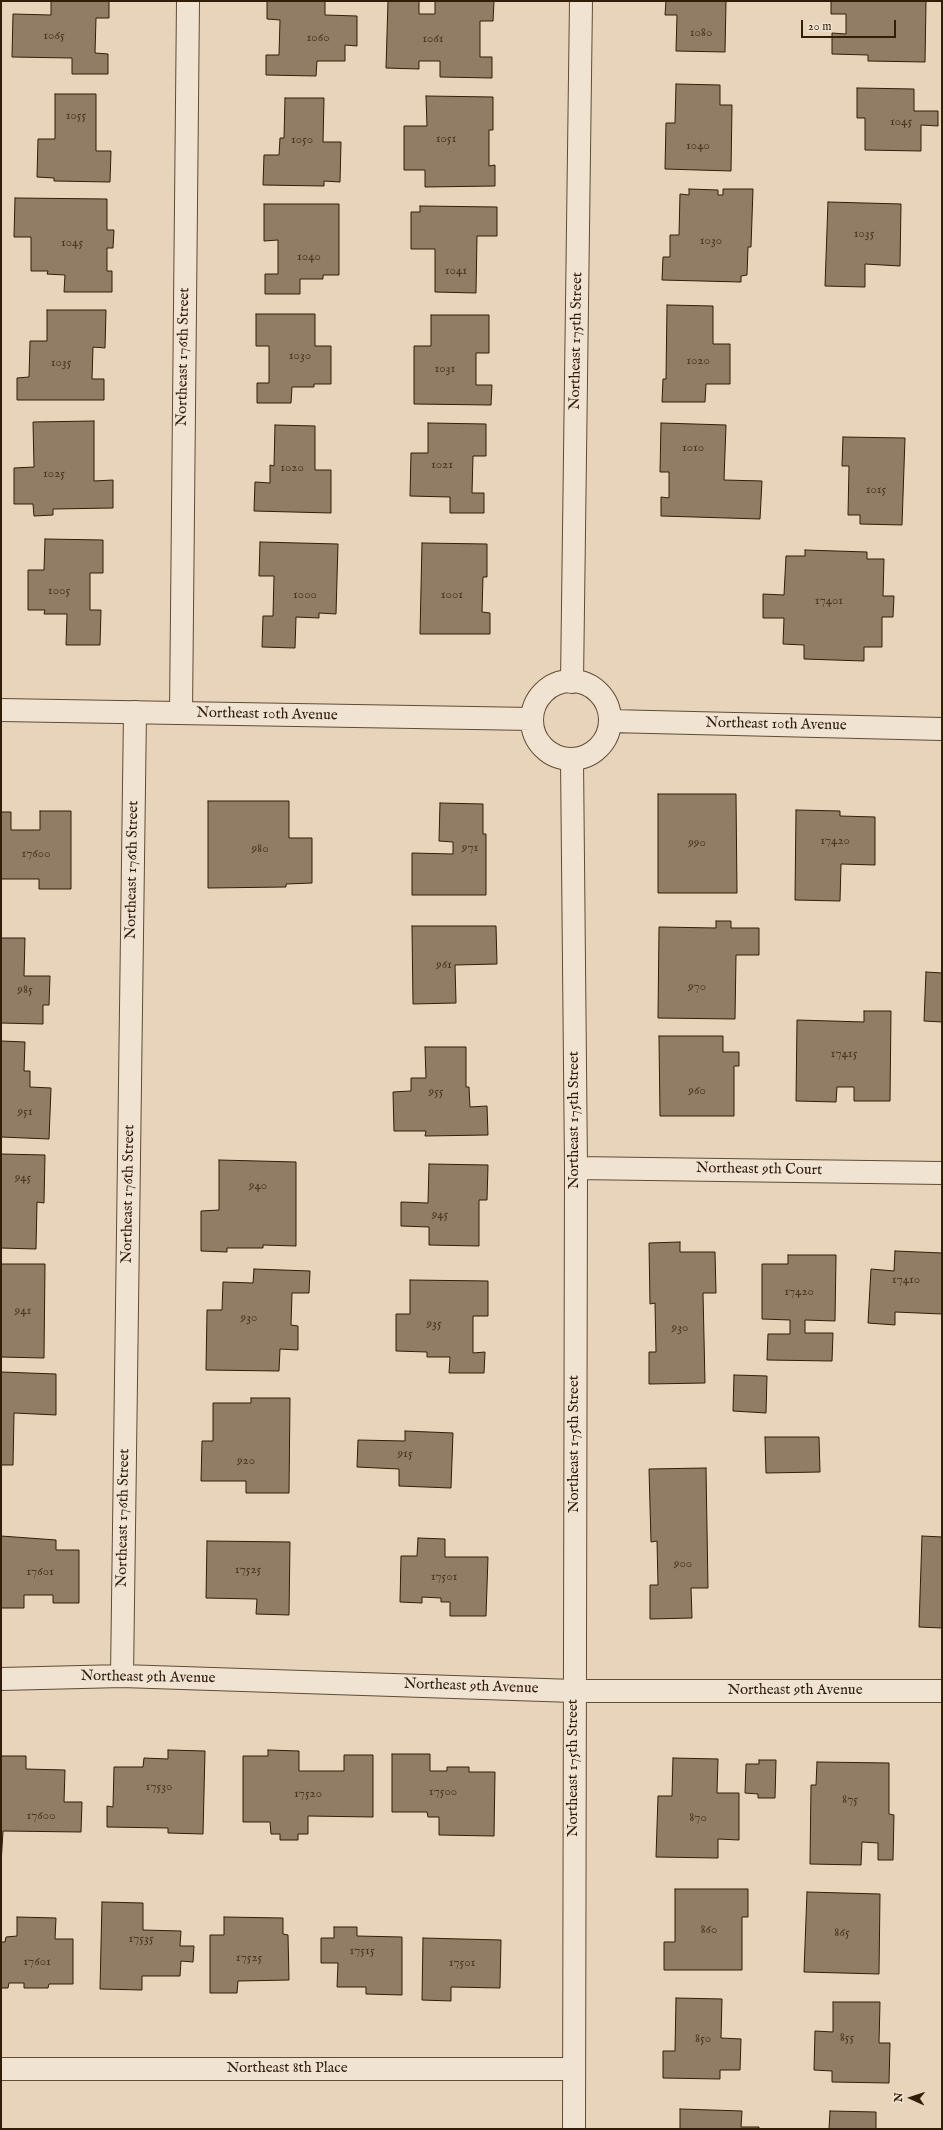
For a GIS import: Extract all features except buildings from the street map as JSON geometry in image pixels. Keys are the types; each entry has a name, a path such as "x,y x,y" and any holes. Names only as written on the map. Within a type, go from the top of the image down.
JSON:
{"street":[{"name":"Northeast 176th Street","path":"181,713 188,1"},
{"name":"Northeast 175th Street","path":"572,682 581,1"},
{"path":"566,681 572,682 579,682 592,687 602,696 608,708 610,721 608,734 602,744 593,753 582,758 572,759 558,757 547,751 539,742 534,731 532,719 535,705 542,694 553,685 566,681"},
{"name":"Northeast 10th Avenue","path":"1,710 532,719"},
{"name":"Northeast 176th Street","path":"122,1676 135,712"},
{"name":"Northeast 10th Avenue","path":"610,721 942,729"},
{"name":"Northeast 175th Street","path":"572,759 576,1168 574,2129"},
{"name":"Northeast 9th Court","path":"576,1168 942,1173"},
{"name":"Northeast 9th Avenue","path":"1,1679 122,1676 574,1691 942,1691"},
{"name":"Northeast 8th Place","path":"1,2069 574,2069"}]}
